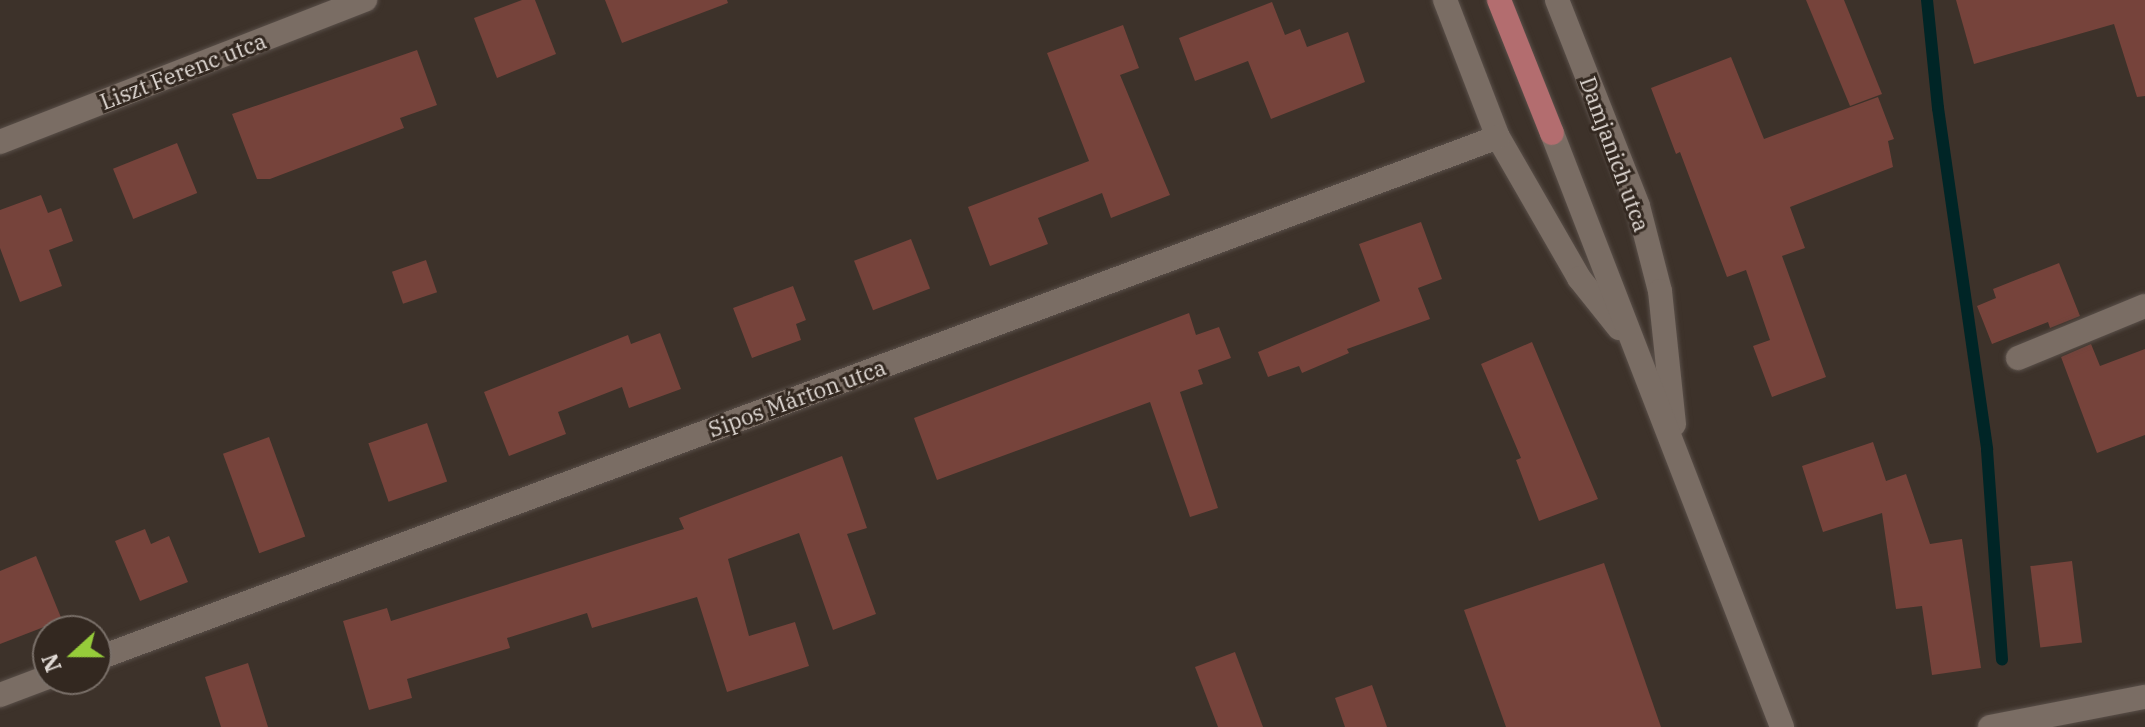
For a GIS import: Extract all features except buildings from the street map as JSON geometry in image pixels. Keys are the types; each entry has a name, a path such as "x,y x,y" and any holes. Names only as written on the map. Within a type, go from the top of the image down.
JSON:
{"main road":[{"name":"Damjanich utca","path":"1499,0 1552,133"}],"street":[{"name":"Liszt Ferenc utca","path":"0,142 365,0"},
{"name":"Damjanich utca","path":"1445,0 1498,137 1579,278 1635,349"},
{"name":"Damjanich utca","path":"1557,0 1638,206 1660,291 1677,454"},
{"name":"Damjanich utca","path":"1552,133 1782,727"},
{"name":"Sipos Márton utca","path":"112,653 1498,137"},
{"path":"2018,358 2145,306"},
{"path":"0,695 32,683"},
{"path":"1990,727 2145,697"}],"waterway":[{"path":"1927,0 1938,108 1987,450 2002,659"}]}
